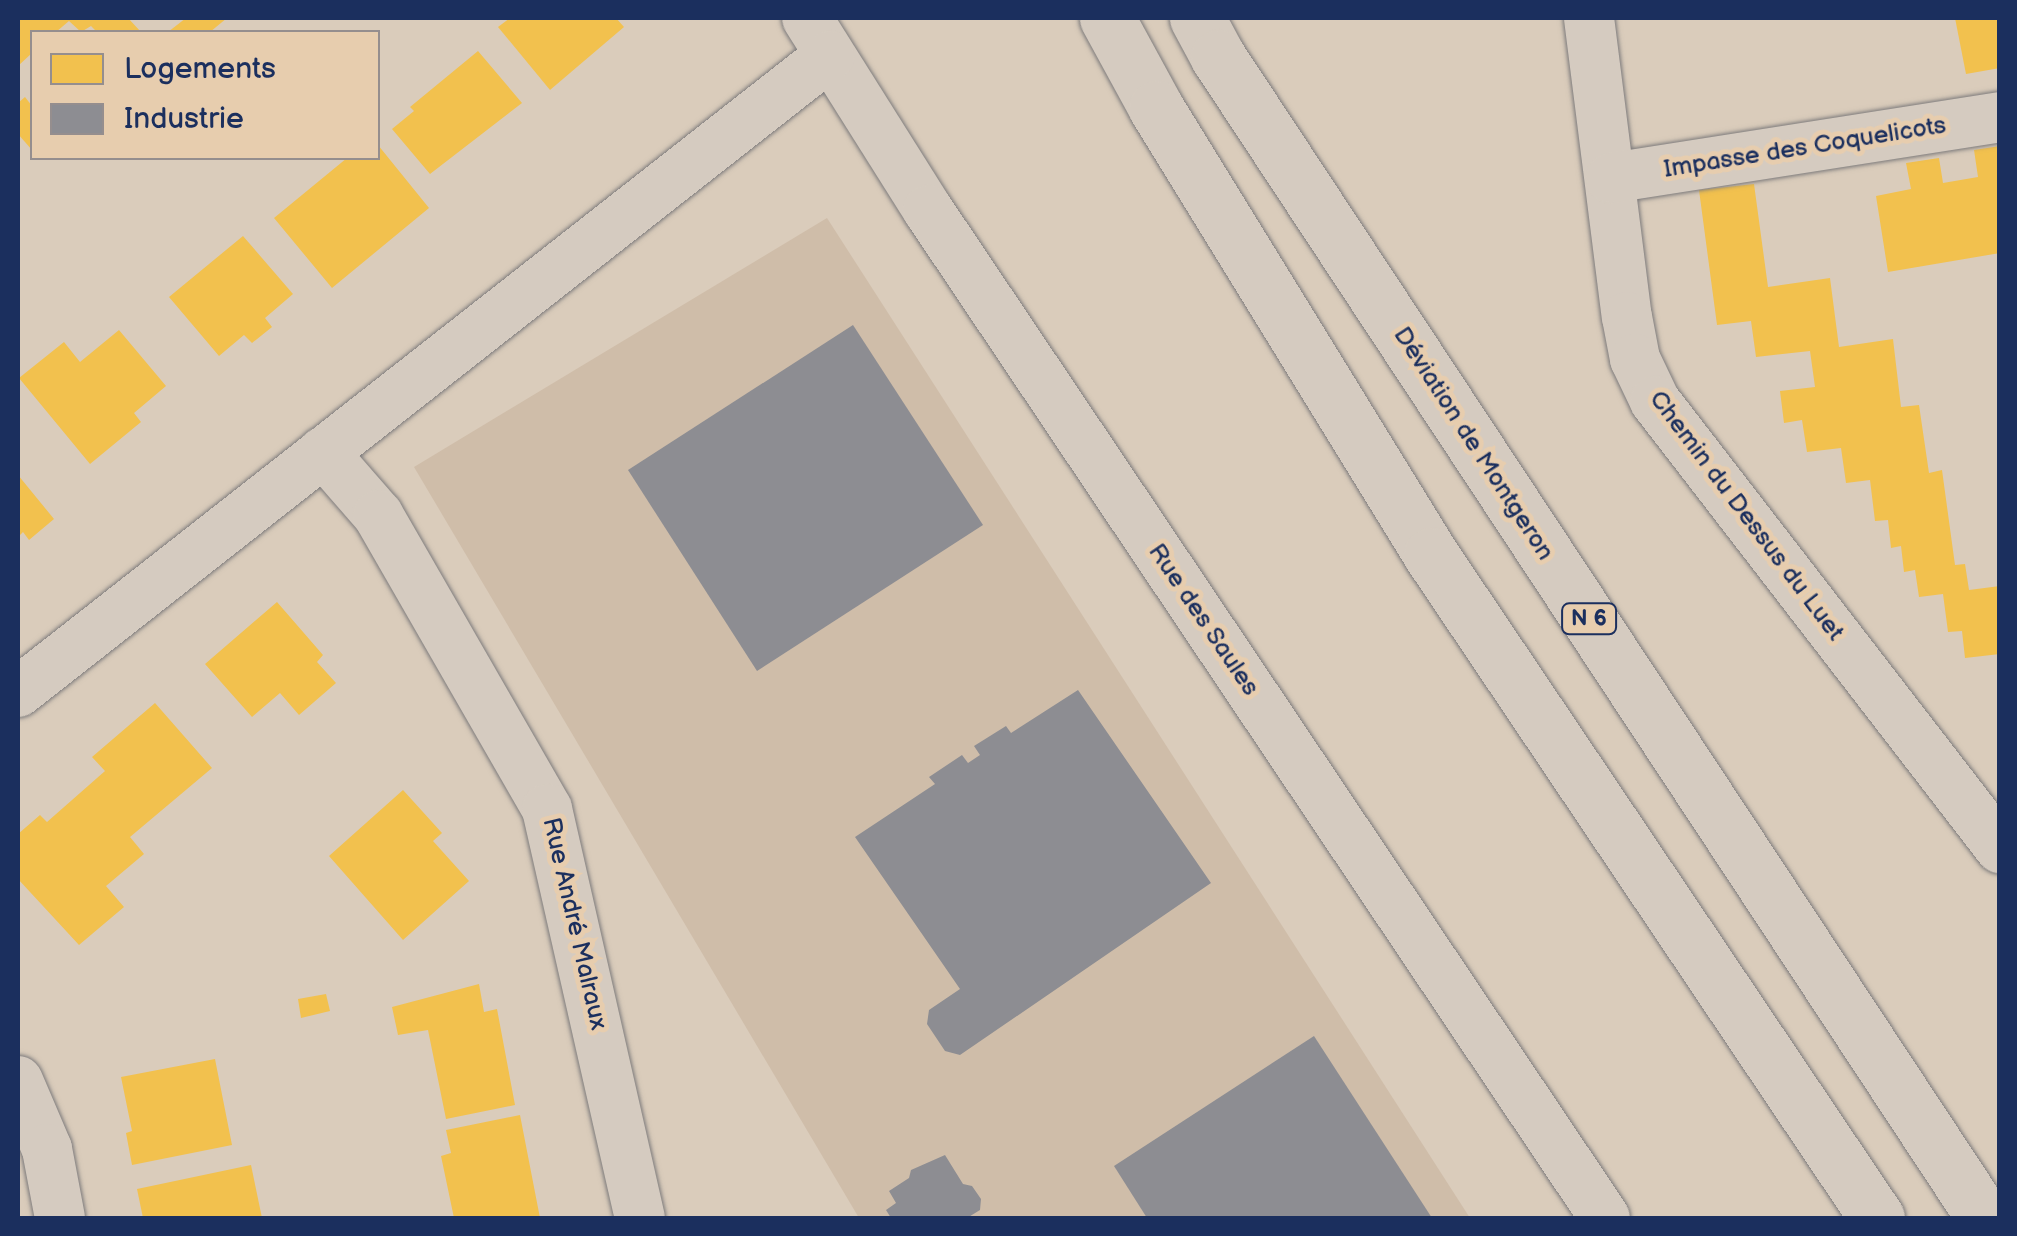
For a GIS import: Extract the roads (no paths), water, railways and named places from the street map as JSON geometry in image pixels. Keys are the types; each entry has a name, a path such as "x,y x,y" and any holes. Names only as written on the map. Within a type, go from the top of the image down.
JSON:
{"main road":[{"path":"1106,18 1156,108 1430,555 1877,1218"},
{"name":"Déviation de Montgeron","path":"1197,18 1229,73 1984,1218"}],"street":[{"name":"Chemin du Dessus du Luet","path":"1588,18 1632,345 1655,401 2000,848"},
{"path":"18,692 323,452 818,36"},
{"name":"Rue des Saules","path":"818,36 1606,1218"},
{"name":"Impasse des Coquelicots","path":"1611,178 2000,117"},
{"name":"Rue André Malraux","path":"323,452 378,515 547,809 640,1218"},
{"path":"18,1081 47,1149 60,1218"}]}
